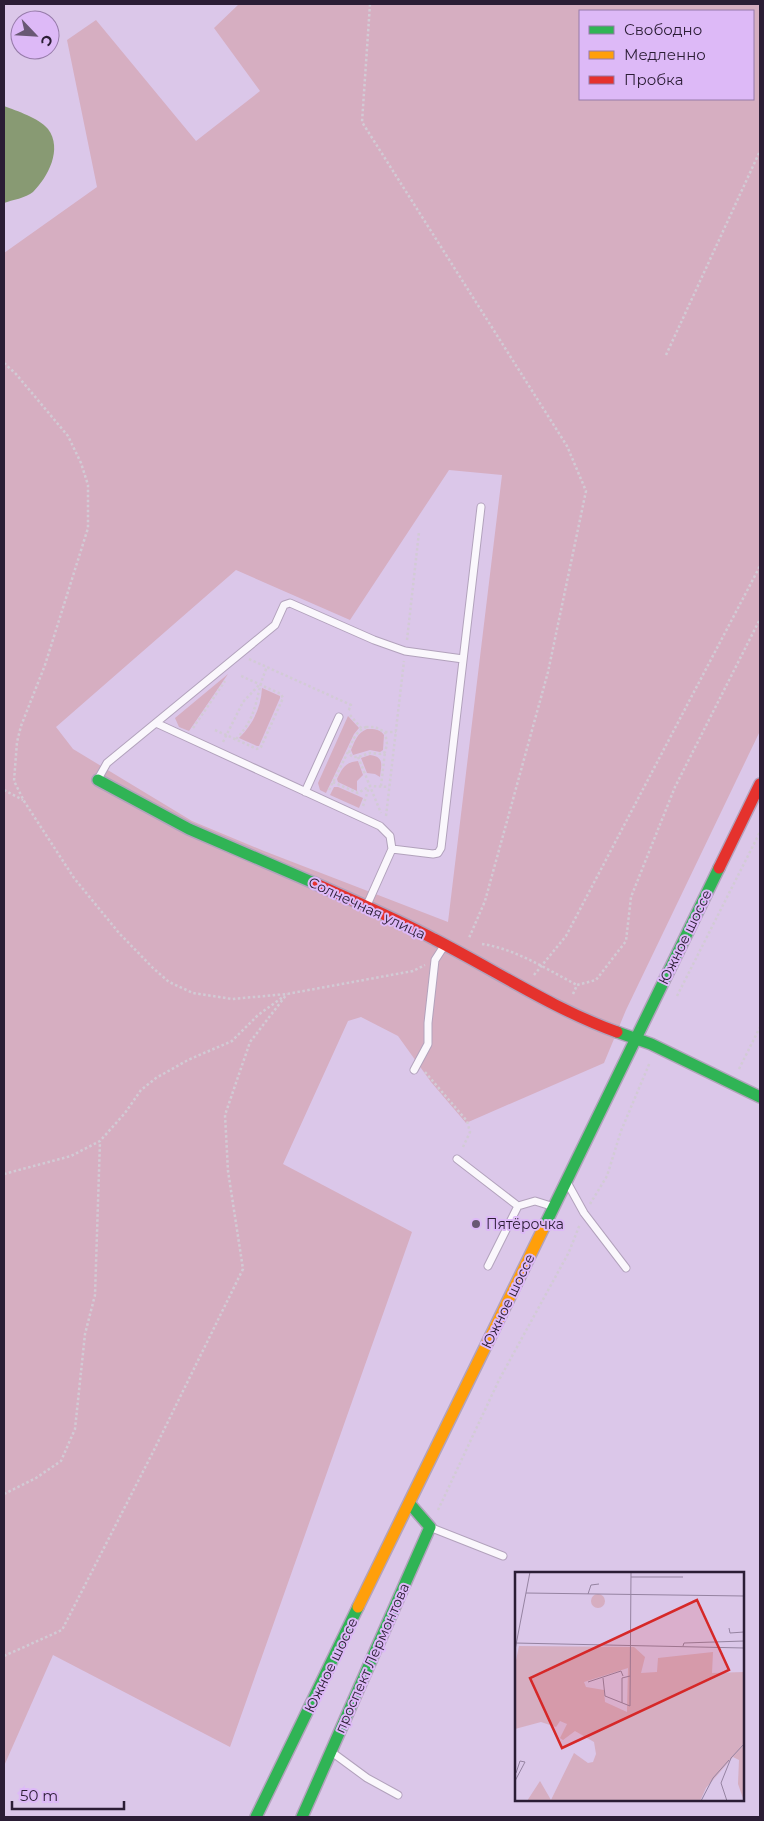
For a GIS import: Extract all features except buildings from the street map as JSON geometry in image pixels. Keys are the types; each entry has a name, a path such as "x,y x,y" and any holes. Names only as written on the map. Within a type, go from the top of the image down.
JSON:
{"street":[{"name":"Солнечная улица","path":"98,780 189,829 367,906 445,944 566,1010 598,1025 652,1044 760,1097"},
{"name":"Южное шоссе","path":"256,1817 760,784"},
{"path":"410,1504 430,1527"},
{"name":"проспект Лермонтова","path":"302,1817 430,1527"}],"lane":[{"path":"392,849 433,854 441,848 481,508"},
{"path":"98,780 107,763 275,625 284,605 290,603 374,640 405,651 463,659"},
{"path":"305,792 342,718"},
{"path":"156,724 384,827 390,836 392,849 367,906"},
{"path":"414,1070 428,1044 428,1023 435,960 445,944"},
{"path":"457,1159 518,1206"},
{"path":"567,1181 584,1214 626,1268"},
{"path":"488,1266 518,1206 535,1200 554,1207"},
{"path":"430,1527 503,1556"},
{"path":"331,1752 367,1778 398,1795"}],"path":[{"path":"370,4 362,122 567,446 586,491 548,672 485,900 469,939"},
{"path":"666,355 760,151"},
{"path":"4,363 16,374 68,436 81,463 88,485 88,528 45,664 21,726 17,742 14,781 24,801 74,878 119,933 152,968 169,982 193,993 232,999 287,994 413,971 435,960"},
{"path":"384,827 420,532"},
{"path":"541,967 566,936 760,566"},
{"path":"474,945 497,946 517,954 577,985 596,980 626,941 630,897 675,787 760,619"},
{"path":"241,654 351,705 348,712 342,718"},
{"path":"236,739 250,722 256,708 260,684 267,667"},
{"path":"215,730 257,749 260,748 283,698 282,694 240,675"},
{"path":"186,738 226,680"},
{"path":"226,735 243,702 260,684"},
{"path":"348,712 362,729"},
{"path":"324,800 356,735 362,729 375,727 385,732 396,732"},
{"path":"381,786 387,744 385,732"},
{"path":"349,750 349,754 353,757 370,752 380,754 385,752"},
{"path":"358,757 384,827"},
{"path":"333,782 358,794 370,786 390,787"},
{"path":"358,816 370,786"},
{"path":"4,790 24,801"},
{"path":"673,1003 683,988 760,832"},
{"path":"566,1010 577,985"},
{"path":"4,1174 71,1156 100,1141 141,1090 156,1078 188,1060 232,1040 258,1015 287,994"},
{"path":"4,1656 62,1630 154,1450 243,1269 228,1171 225,1115 250,1042 287,994"},
{"path":"732,1084 760,1027"},
{"path":"430,1527 499,1380 569,1252 584,1214 608,1176 621,1131 649,1063 652,1044"},
{"path":"420,1059 424,1071 467,1121 470,1132 457,1159"},
{"path":"4,1494 36,1478 61,1461 75,1428 85,1334 95,1295 100,1141"}],"shaded area":[{"path":"239,4 760,4 760,731 626,1010 604,1063 466,1123 431,1082 398,1036 361,1017 348,1021 283,1164 412,1232 230,1747 53,1655 4,1766 4,253 97,187 67,40 96,20 196,141 260,91 214,28","holes":["449,470 502,475 448,922 192,821 73,749 56,727 236,570 350,620"]},
{"path":"4,106 28,115 44,125 52,137 54,154 44,179 33,192 27,196 4,203"},
{"path":"228,674 189,731 179,727 175,718"},
{"path":"262,688 280,696 280,698 259,746 257,746 239,738 255,715 260,702"},
{"path":"348,716 359,728 354,734 326,793 320,790 318,783"},
{"path":"367,729 379,730 384,735 383,750 380,752 370,750 353,755 351,750 355,740"},
{"path":"370,755 375,756 381,762 380,777 367,773 361,758"},
{"path":"358,761 363,775 357,781 357,791 338,782 337,779 347,764"},
{"path":"334,787 363,798 359,808 330,795"}],"traffic: fast":[{"path":"98,780 189,829 314,883"},
{"path":"544,1227 719,868"},
{"path":"617,1032 651,1044 760,1097"},
{"path":"302,1817 430,1527 410,1504"},
{"path":"256,1817 358,1607"}],"traffic: slow":[{"path":"358,1607 544,1227"}],"traffic: jam":[{"path":"719,868 760,784"},
{"path":"314,883 404,924 547,1001 617,1032"}],"place":[{"name":"Пятёрочка","path":"476,1224"}]}
